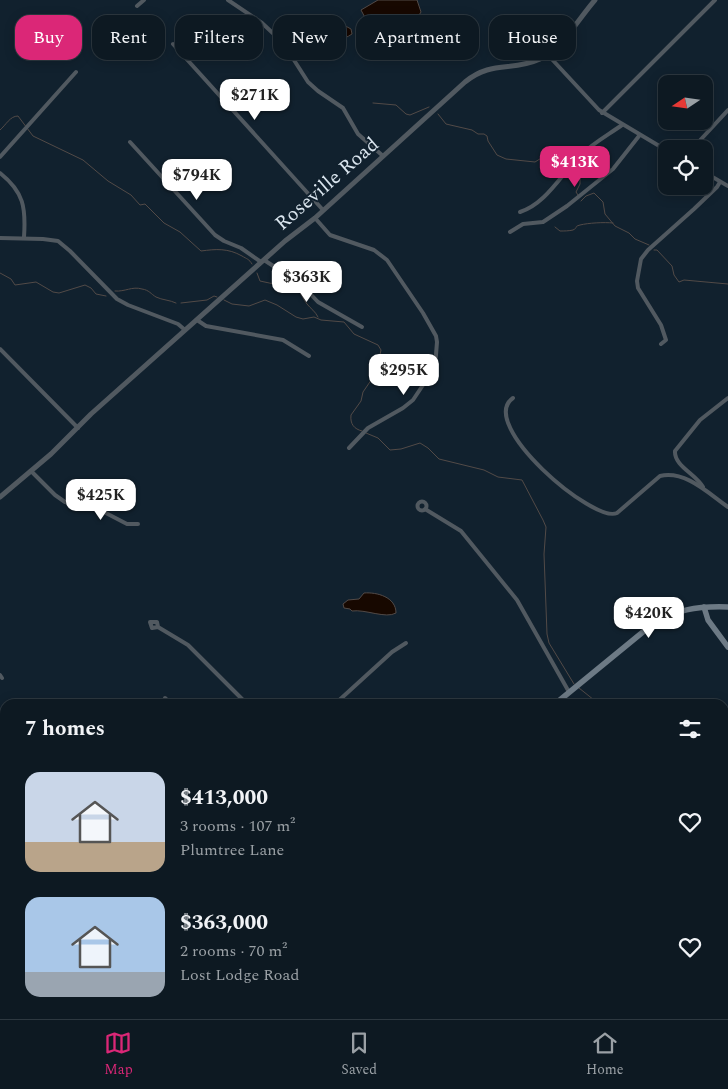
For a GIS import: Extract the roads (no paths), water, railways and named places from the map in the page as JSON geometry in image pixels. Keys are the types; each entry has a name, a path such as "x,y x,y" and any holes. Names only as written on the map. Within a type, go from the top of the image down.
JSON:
{"main road":[{"path":"704,606 708,620 728,647"},
{"path":"560,699 660,619 680,610 704,606 728,607"}],"street":[{"path":"137,6 144,0"},
{"path":"228,0 262,23 277,37 308,82 343,108 358,134 383,156"},
{"name":"Roseville Road","path":"576,24 595,0"},
{"path":"602,113 715,0"},
{"path":"174,44 324,210"},
{"name":"Roseville Road","path":"0,497 185,330 324,210 450,94 479,72 495,67 537,60"},
{"path":"552,60 602,113 658,146"},
{"path":"0,157 76,72"},
{"path":"700,140 728,110"},
{"path":"520,212 541,200 582,154 622,125"},
{"path":"510,232 523,224 543,222 567,206 613,169 640,136"},
{"path":"130,142 215,235 224,241 242,248 301,284 318,302 362,327"},
{"path":"0,173 14,185 22,200 25,216 24,237"},
{"path":"713,178 728,186"},
{"path":"661,344 666,340 664,329 637,284 641,259 648,250 694,209 720,182"},
{"path":"315,218 330,235 374,250 387,260 436,336 436,362 432,372 413,400 364,432 349,448"},
{"path":"0,238 24,237 58,242 70,251 117,299 128,306 178,324 185,330"},
{"path":"197,320 206,326 283,340 309,356"},
{"path":"0,349 78,428"},
{"path":"513,398 506,407 508,427 528,454 560,484 604,513 611,515 618,513 663,476 668,475 689,480 728,507"},
{"path":"704,489 700,481 677,461 675,451 695,426 728,398"},
{"path":"31,471 65,502 102,511 127,524 138,524"},
{"path":"425,509 461,531 518,600 574,688"},
{"path":"158,627 188,644 242,699"},
{"path":"340,699 392,652 406,643"}],"waterway":[{"path":"373,103 396,105 406,114 410,115 429,107"},
{"path":"438,114 446,124 472,130 478,134 484,134 497,155 506,159 535,162 543,157 558,163 567,163"},
{"path":"0,130 10,119 18,116 33,136 83,160 108,181 131,195 140,205 145,204 164,223 180,232 201,251 227,250 248,259 252,264"},
{"path":"572,168 580,176 580,184 576,192 578,195"},
{"path":"581,201 586,196 594,193 603,202 605,214 615,226 629,233 635,239 649,245"},
{"path":"555,227 560,231 566,231 573,230 583,224 613,223"},
{"path":"654,250 657,250 672,266 674,275 679,282 684,280 728,284"},
{"path":"0,273 11,279 15,285 36,282 53,292 59,293 85,285 96,294 106,296"},
{"path":"257,273 260,281 297,289 318,317"},
{"path":"115,291 138,288 146,290 158,298 176,303"},
{"path":"181,303 217,297"},
{"path":"224,300 232,304 249,306 265,300 303,319 314,317 321,320 344,322 354,334 378,345 381,350 376,373 351,415 353,426 362,431"},
{"path":"366,433 378,438 390,450 401,449 420,443 439,459 484,470 498,477 522,480 546,527 544,554 549,643 574,684"},
{"path":"579,688 593,699"}]}
